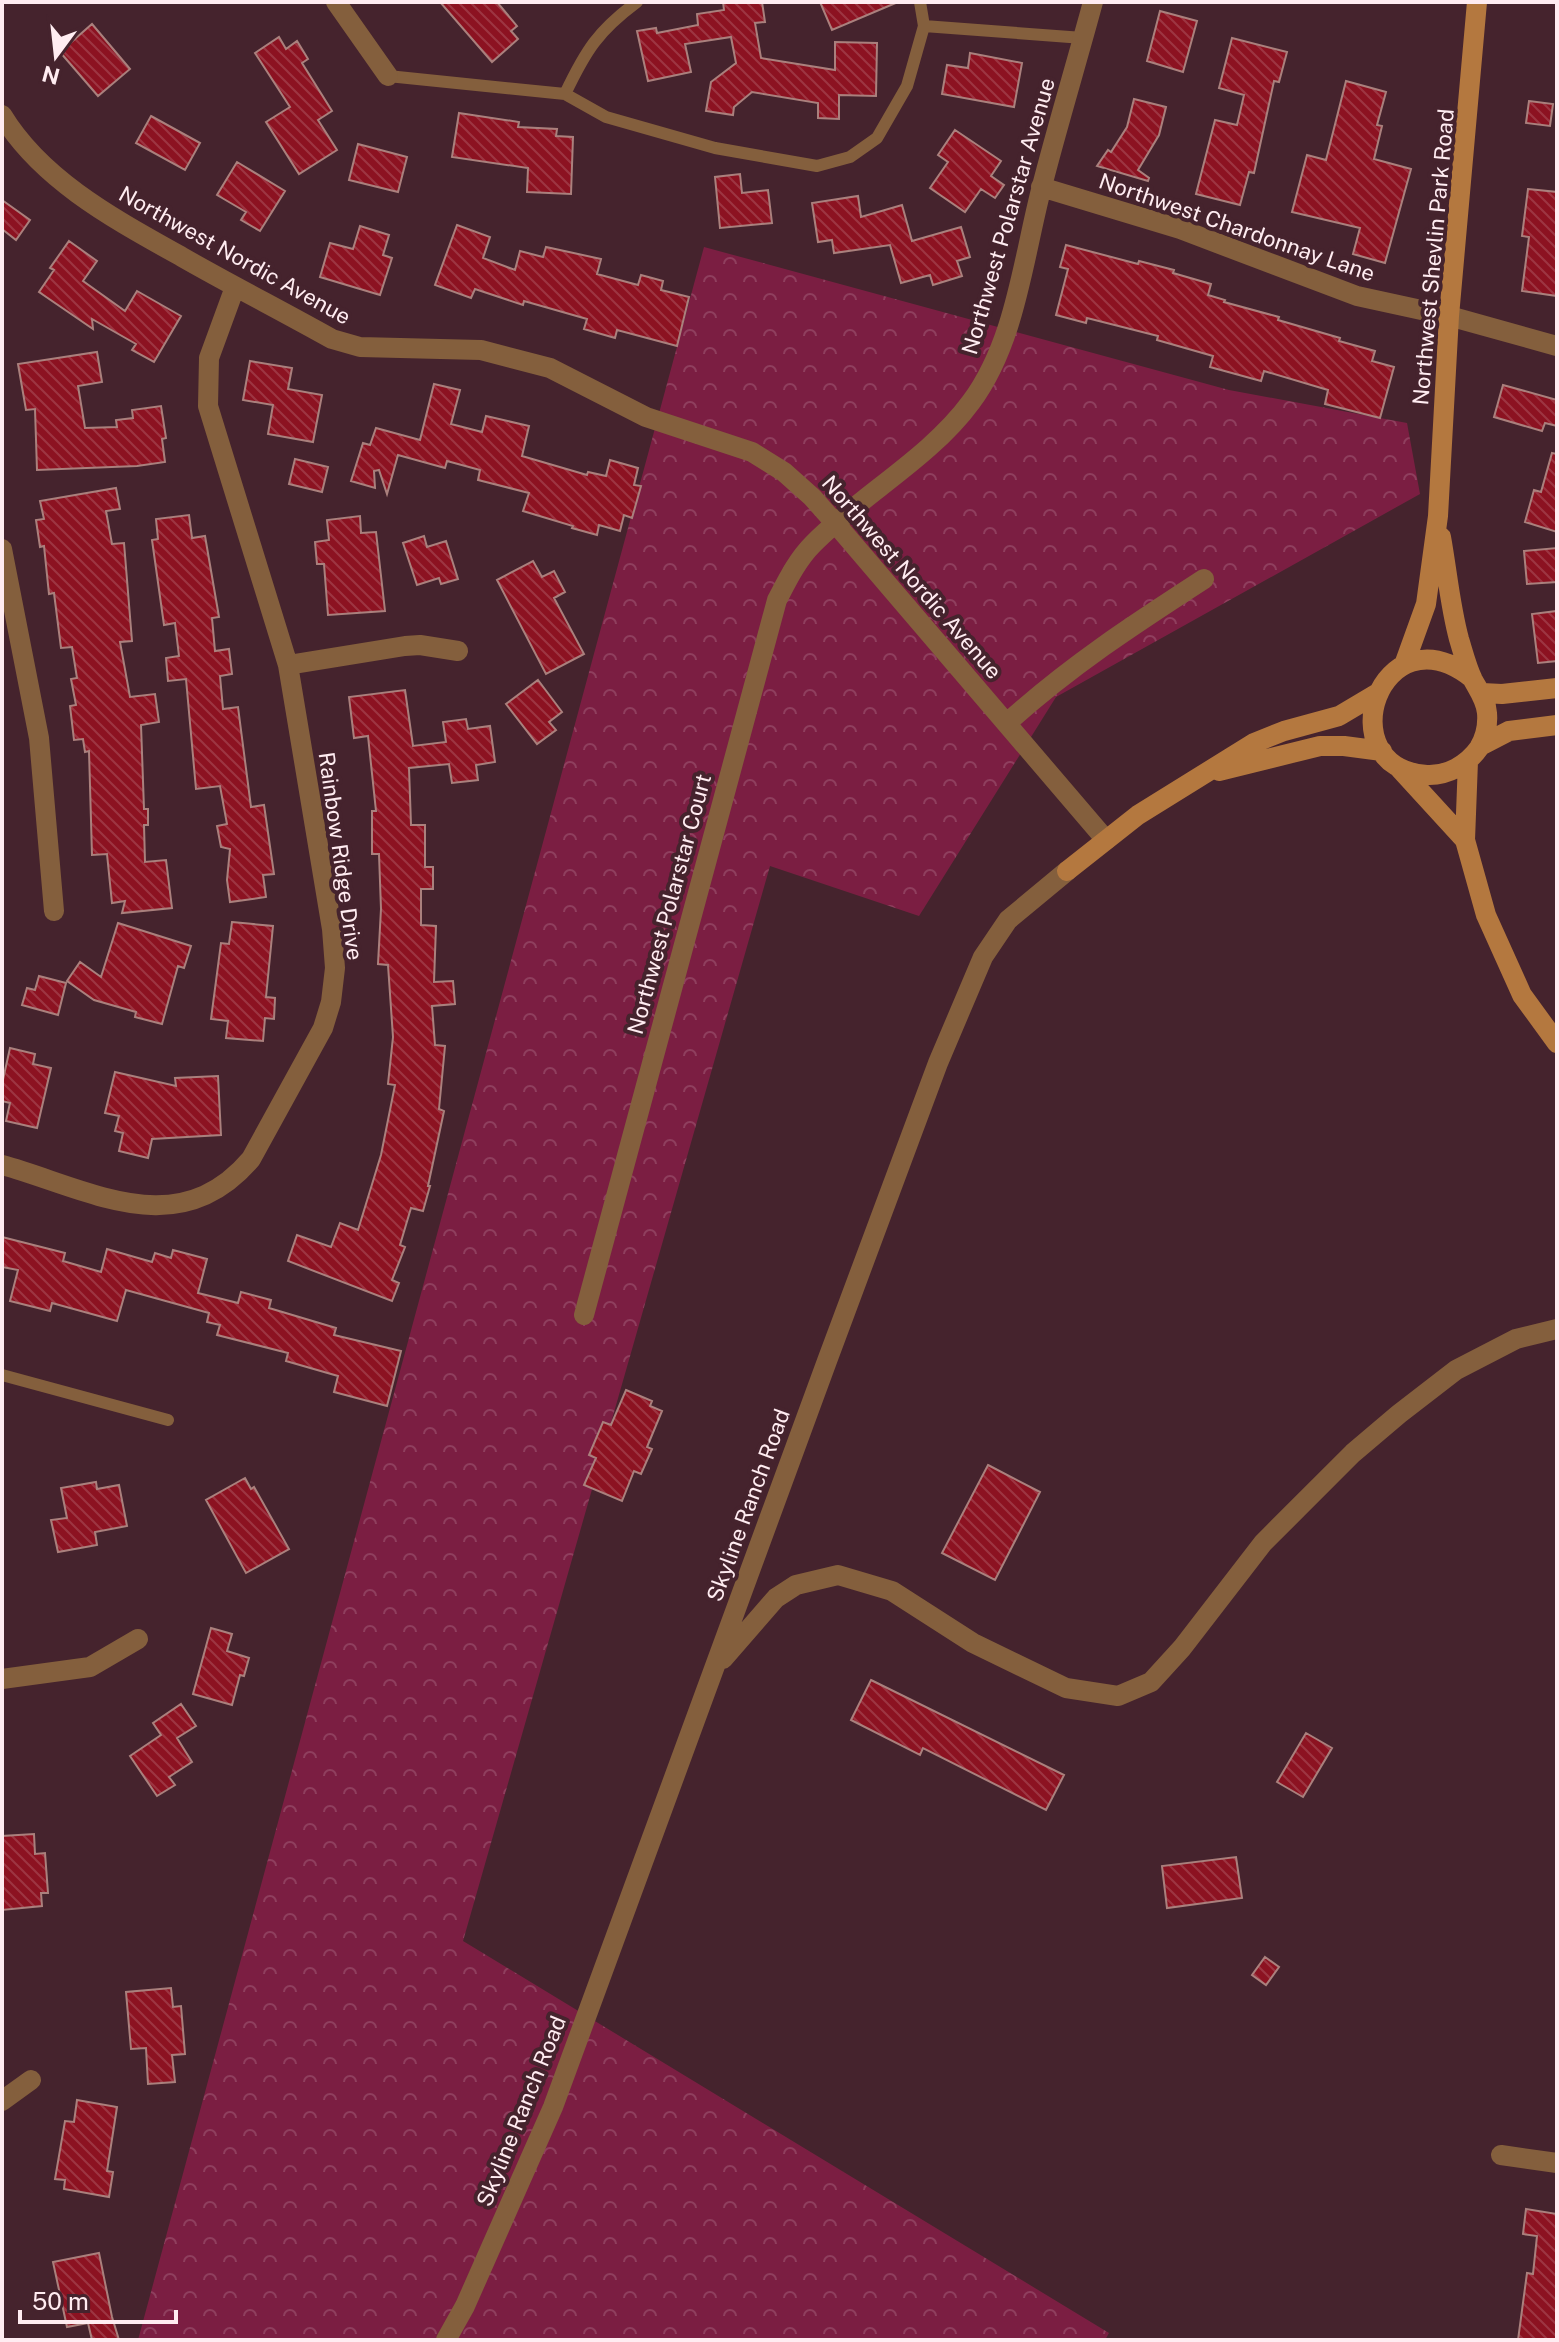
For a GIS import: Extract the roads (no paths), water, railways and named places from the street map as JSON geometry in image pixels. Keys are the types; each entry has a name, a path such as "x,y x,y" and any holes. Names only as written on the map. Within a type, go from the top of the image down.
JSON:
{"street":[{"path":"336,2 388,76"},
{"name":"Northwest Polarstar Avenue","path":"836,524 947,429 971,403 989,374 1008,321 1041,187 1093,2"},
{"name":"Northwest Shevlin Park Road","path":"1404,665 1426,604 1438,516 1449,316 1477,2"},
{"name":"Northwest Nordic Avenue","path":"2,115 25,147 60,180 122,224 332,339 360,347 481,350 550,368 646,417 752,452 784,472 836,524 1106,840"},
{"name":"Northwest Chardonnay Lane","path":"1041,187 1180,229 1357,296 1449,316 1557,346"},
{"name":"Rainbow Ridge Drive","path":"2,1165 36,1174 86,1194 134,1204 175,1204 210,1195 235,1178 251,1159 323,1028 331,1002 335,968 332,929 288,665 208,406 209,358 235,287"},
{"name":"Northwest Shevlin Park Road","path":"1438,516 1458,637 1477,686"},
{"name":"Northwest Polarstar Court","path":"584,1315 777,600 792,571 811,546 836,524"},
{"path":"2,549 39,738 54,911"},
{"path":"1007,723 1053,682 1102,645 1204,579"},
{"path":"288,665 405,646 420,645 458,651"},
{"path":"1465,840 1389,758 1373,733 1371,713 1376,694 1388,677 1404,665 1422,660 1440,661 1457,667 1477,686 1487,711 1486,729 1474,754 1465,840 1486,915 1522,995 1557,1043"},
{"path":"1477,686 1502,694 1557,688"},
{"name":"Skyline Ranch Road","path":"446,2340 465,2306 553,2107 933,1078 983,957 1008,920 1138,815 1254,743 1339,716 1376,694"},
{"path":"1389,758 1415,774 1435,775 1453,770 1509,731 1557,725"},
{"name":"Skyline Ranch Road","path":"1207,774 1320,746 1344,746 1389,758"},
{"path":"713,1670 776,1598 796,1585 838,1575 892,1591 973,1643 1066,1688 1118,1696 1151,1682 1182,1648 1263,1543 1353,1453 1399,1414 1456,1370 1516,1339 1557,1329"},
{"path":"2,1679 90,1667 138,1639"},
{"path":"2,2101 31,2080"},
{"path":"1501,2155 1557,2163"}],"lane":[{"path":"565,94 583,56 599,35 608,24 637,2"},
{"path":"388,76 565,94 606,117 715,148 817,166 850,157 877,138 907,86 924,26 920,2"},
{"path":"924,26 1083,38"},
{"path":"2,1375 168,1420"}]}
